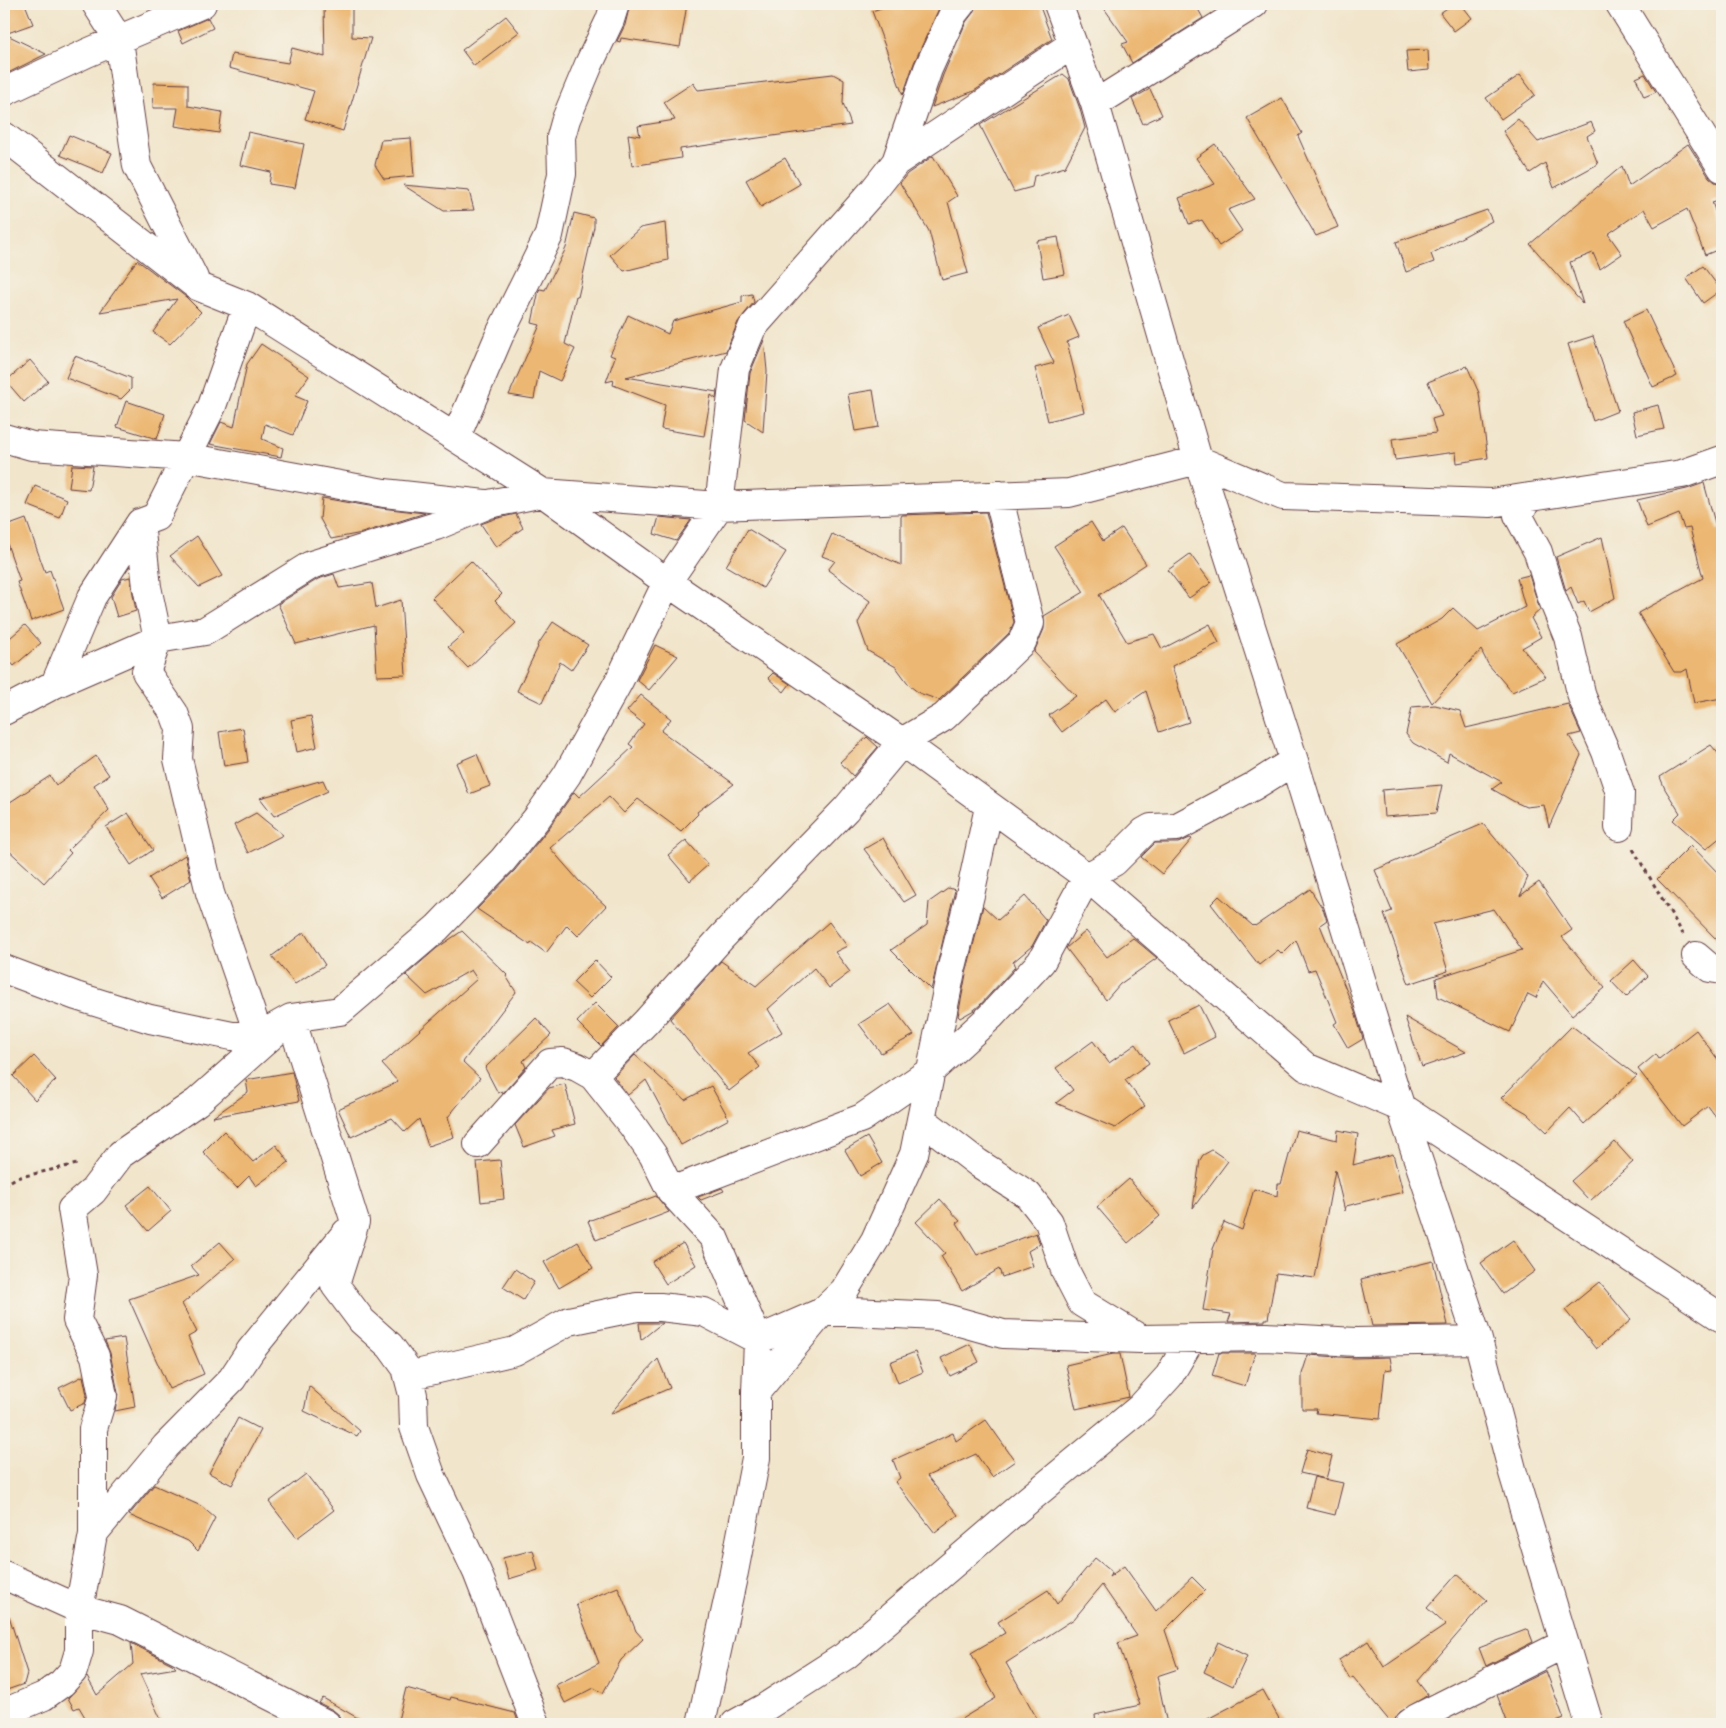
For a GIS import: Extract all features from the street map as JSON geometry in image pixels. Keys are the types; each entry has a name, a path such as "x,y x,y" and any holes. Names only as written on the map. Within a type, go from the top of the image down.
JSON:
{"street":[{"path":"96,4 119,40 137,166 197,286"},
{"path":"4,92 202,4"},
{"path":"456,437 500,334 549,235 562,174 561,138 566,119 588,64 610,20 615,4"},
{"path":"896,162 928,70 953,14 961,4"},
{"path":"1058,4 1096,104 1198,460 1402,1108 1478,1340 1513,1473 1589,1724"},
{"path":"1096,104 1254,4"},
{"path":"1620,4 1722,168"},
{"path":"4,969 76,996 150,1019 232,1036 259,1036 291,1018 340,1011 437,928 503,860 537,818 567,775 619,682 667,582 719,506 735,369 752,328 874,190 896,162 1073,44"},
{"path":"4,136 197,286 247,306 543,493 667,582 902,742 1087,877 1306,1068 1402,1108 1722,1318"},
{"path":"55,684 92,597 140,523 156,517 212,406 247,306"},
{"path":"4,438 32,446 186,457 384,493 490,504"},
{"path":"4,711 55,684 158,639 205,631 311,566 436,526 490,504 543,493 719,506 1068,493 1198,460 1283,496 1491,504 1682,474 1722,460"},
{"path":"593,1076 646,1022 722,937 846,809 902,742 944,717 1022,642 1030,623 998,495"},
{"path":"1529,497 1518,515 1538,552 1568,637 1582,697 1606,752 1620,793 1619,827"},
{"path":"140,523 147,587 158,639 146,672 174,713 180,729 178,759 210,893 259,1036"},
{"path":"671,1191 862,1118 932,1070 991,1016 1041,962 1087,877 1114,862 1144,832 1151,828 1177,827 1254,786 1294,761"},
{"path":"756,1392 822,1312 844,1291 875,1240 914,1154 951,971 989,807"},
{"path":"1696,956 1710,968 1722,970"},
{"path":"4,1713 44,1696 62,1683 73,1670 79,1651 79,1608 93,1534 93,1430 103,1396 95,1356 77,1320 83,1276 72,1209 93,1191 121,1154 197,1102 291,1018"},
{"path":"291,1018 354,1222 335,1285 362,1321 390,1346 406,1368 413,1395 414,1427 431,1475 477,1572 536,1724"},
{"path":"478,1144 550,1063 563,1062 593,1076 648,1148 671,1191 714,1238 758,1340 756,1458 733,1577 701,1724"},
{"path":"921,1119 978,1163 1028,1195 1049,1222 1065,1270 1082,1303 1140,1339"},
{"path":"93,1534 166,1446 232,1378 251,1350 354,1222"},
{"path":"408,1376 515,1351 570,1321 637,1307 660,1307 704,1312 758,1340"},
{"path":"758,1340 822,1312 853,1312 938,1316 1003,1334 1140,1339 1266,1337 1356,1342 1478,1340"},
{"path":"735,1724 764,1708 845,1656 1141,1407 1170,1376 1191,1339"},
{"path":"4,1575 79,1608 120,1620 326,1724"},
{"path":"1409,1724 1417,1718 1564,1644"}],"path":[{"path":"1619,827 1696,956"},
{"path":"4,1185 16,1178 121,1154"}],"building":[{"path":"15,4 25,4 33,24 5,34 46,54 4,75 4,8"},
{"path":"630,4 687,4 680,47 621,38 620,42 617,41 625,25"},
{"path":"893,4 941,4 914,63 903,95 872,11"},
{"path":"976,4 1039,4 1052,39 974,91 932,107 943,75"},
{"path":"1101,4 1195,4 1203,18 1132,63 1122,44 1128,42"},
{"path":"1453,4 1461,4 1472,18 1454,31 1440,13"},
{"path":"324,5 352,5 352,37 371,38 343,131 305,119 314,91 229,68 232,54 288,63 292,48 325,57"},
{"path":"506,16 519,32 474,66 462,50"},
{"path":"208,18 213,28 183,43 178,31"},
{"path":"1428,50 1429,70 1408,72 1406,51"},
{"path":"833,74 844,80 843,103 851,125 680,149 681,158 632,166 628,134 640,136 638,126 675,120 664,102 693,83 698,90"},
{"path":"1063,74 1069,79 1085,128 1065,167 1034,176 1032,187 1014,192 980,125"},
{"path":"1645,74 1656,92 1644,97 1636,78"},
{"path":"1520,75 1535,95 1501,119 1486,98"},
{"path":"154,83 188,84 188,106 222,112 219,133 175,126 178,108 153,108"},
{"path":"1150,89 1162,115 1143,124 1132,99"},
{"path":"1282,98 1302,133 1298,136 1338,227 1316,236 1247,118"},
{"path":"1518,119 1538,142 1591,122 1595,131 1587,136 1598,164 1554,188 1545,163 1530,173 1503,131"},
{"path":"248,132 304,144 295,188 269,184 271,172 240,165"},
{"path":"69,135 112,153 103,173 60,155"},
{"path":"411,138 414,176 384,179 375,165 381,140"},
{"path":"1215,144 1255,199 1228,210 1242,231 1219,246 1202,220 1189,224 1179,198 1215,184 1196,158"},
{"path":"1688,144 1709,177 1715,182 1722,184 1722,199 1712,202 1722,230 1722,248 1705,255 1687,209 1654,227 1644,209 1608,234 1622,254 1600,269 1593,253 1570,262 1583,304 1530,244 1622,166 1629,186"},
{"path":"933,156 957,196 948,202 968,273 942,280 929,231 900,183 907,174"},
{"path":"785,158 800,184 761,207 746,180"},
{"path":"403,185 469,191 474,210 444,211"},
{"path":"1487,210 1492,221 1431,254 1434,262 1406,272 1396,242"},
{"path":"574,213 594,218 594,227 578,297 576,296 565,344 575,349 560,381 539,371 534,399 509,395 540,325 532,323 539,290 545,290 566,248"},
{"path":"665,223 668,260 624,271 610,255 640,228"},
{"path":"1058,237 1065,274 1043,278 1037,241"},
{"path":"137,260 186,297 201,312 170,344 153,332 177,299 100,312"},
{"path":"1703,266 1721,290 1703,303 1686,278"},
{"path":"752,294 754,302 738,322 726,351 626,377 717,392 716,399 711,395 704,436 661,429 665,405 613,385 614,380 606,382 615,357 610,355 628,315 668,334 673,321 742,302 742,296"},
{"path":"1646,310 1677,376 1653,387 1623,321"},
{"path":"1069,315 1079,337 1067,342 1084,412 1048,421 1035,368 1054,363 1038,328"},
{"path":"1593,336 1618,411 1593,421 1568,344"},
{"path":"764,340 767,371 763,432 745,420 750,373"},
{"path":"261,344 309,376 295,396 307,401 293,435 265,424 262,439 283,448 281,457 210,444 221,422 234,427 247,364"},
{"path":"75,356 131,378 131,389 121,399 66,378"},
{"path":"30,360 48,381 24,402 6,381"},
{"path":"1467,366 1479,393 1488,458 1457,463 1456,452 1395,460 1392,439 1436,433 1432,419 1442,416 1428,382"},
{"path":"873,390 879,427 855,431 848,394"},
{"path":"126,401 165,414 157,439 117,427"},
{"path":"1658,405 1664,429 1637,435 1632,412"},
{"path":"72,465 93,466 89,490 69,488"},
{"path":"1704,483 1717,530 1722,528 1722,698 1694,703 1687,669 1682,672 1674,672 1638,613 1703,578 1690,528 1684,529 1679,514 1647,527 1637,500 1687,489"},
{"path":"35,486 67,499 60,518 27,505"},
{"path":"322,498 425,513 362,533 331,539 320,519"},
{"path":"986,512 1014,622 1009,633 939,700 919,693 910,686 896,667 868,651 858,623 870,601 828,570 835,561 822,556 832,534 901,565 902,515"},
{"path":"516,514 523,528 496,547 481,524"},
{"path":"659,517 691,520 676,541 654,534"},
{"path":"26,519 45,572 50,570 64,609 31,621 17,582 20,581 4,535 4,527"},
{"path":"1091,522 1103,541 1122,528 1146,564 1099,595 1127,642 1154,634 1162,649 1210,624 1219,643 1172,666 1189,722 1159,732 1146,691 1115,712 1106,699 1062,732 1049,715 1076,696 1034,652 1044,629 1044,616 1084,592 1054,546"},
{"path":"748,529 786,552 763,588 726,566"},
{"path":"197,536 222,576 199,587 170,556"},
{"path":"1602,537 1615,598 1589,612 1584,601 1578,604 1571,587 1566,591 1556,557"},
{"path":"1190,554 1211,583 1189,598 1168,570"},
{"path":"471,561 502,594 495,601 516,623 468,668 448,647 464,633 432,598"},
{"path":"334,574 339,588 372,583 376,608 401,600 406,675 377,676 374,625 296,644 278,604 318,579"},
{"path":"1529,575 1540,610 1531,618 1541,637 1522,648 1546,677 1512,692 1488,664 1481,650 1432,703 1397,644 1442,619 1453,608 1478,631 1525,607 1517,578"},
{"path":"130,577 136,611 117,617 111,597 122,579"},
{"path":"553,622 588,645 571,670 560,662 542,703 517,691 537,646"},
{"path":"25,625 41,643 14,666 4,654 4,643"},
{"path":"655,645 678,656 649,690 637,680"},
{"path":"773,673 790,684 784,692 768,678"},
{"path":"641,695 671,719 661,731 734,784 697,812 698,814 681,831 638,799 624,813 609,797 550,848 579,881 606,906 578,936 567,925 546,953 531,942 530,945 477,909 515,870 549,828 574,792 579,797 633,747 629,744 644,724 627,711"},
{"path":"1568,704 1581,733 1569,736 1581,755 1549,827 1544,805 1526,807 1513,801 1492,789 1502,782 1449,753 1447,762 1413,743 1406,734 1412,707 1435,705 1460,711 1466,728"},
{"path":"311,716 317,747 297,752 291,720"},
{"path":"243,728 248,762 224,766 219,732"},
{"path":"867,737 878,747 853,776 840,762"},
{"path":"1711,745 1722,758 1722,836 1706,849 1673,820 1680,813 1660,777"},
{"path":"477,754 490,786 469,794 456,763"},
{"path":"96,756 109,775 94,785 109,810 68,850 71,853 44,883 4,846 4,806 50,776 56,785"},
{"path":"323,780 328,791 274,816 260,798"},
{"path":"1442,785 1436,813 1384,817 1382,790"},
{"path":"128,813 153,850 131,865 106,827"},
{"path":"256,813 283,835 248,853 234,825"},
{"path":"1483,824 1528,877 1520,896 1539,882 1572,930 1562,937 1605,988 1572,1015 1543,981 1536,998 1528,994 1510,1032 1438,997 1436,978 1522,950 1494,909 1433,924 1448,971 1409,984 1384,914 1392,911 1375,870"},
{"path":"883,838 916,895 904,902 864,849"},
{"path":"1190,838 1192,839 1162,874 1141,857 1155,843 1178,843"},
{"path":"686,840 708,865 690,881 668,855"},
{"path":"1691,845 1722,877 1722,945 1657,879"},
{"path":"185,855 191,880 162,898 149,878"},
{"path":"949,888 955,890 931,990 891,950 927,925 929,902"},
{"path":"1310,889 1323,909 1327,920 1320,925 1355,1012 1363,1039 1348,1048 1334,1024 1337,1022 1315,969 1308,971 1296,940 1282,954 1278,950 1259,965 1211,904 1219,896 1255,926"},
{"path":"1025,896 1046,920 1032,946 1013,962 1015,967 980,1005 960,1018 958,1016 966,974 983,906 998,920"},
{"path":"829,922 847,946 835,952 850,972 829,988 814,968 768,1009 782,1032 748,1053 760,1067 729,1091 670,1019 721,961 756,986"},
{"path":"462,931 507,975 516,992 463,1062 480,1078 448,1117 454,1137 428,1146 419,1119 405,1132 392,1118 351,1137 338,1109 398,1082 382,1064 477,979 471,970 427,995 406,975 437,948"},
{"path":"1086,931 1107,957 1133,938 1157,958 1120,984 1106,1000 1066,948"},
{"path":"304,932 325,965 295,984 272,956"},
{"path":"595,960 611,977 590,998 573,982"},
{"path":"1634,960 1648,976 1626,997 1611,981"},
{"path":"595,1003 619,1027 601,1046 577,1022"},
{"path":"890,1004 914,1035 881,1053 859,1024"},
{"path":"1199,1005 1215,1037 1184,1053 1168,1020"},
{"path":"1405,1017 1466,1052 1422,1067"},
{"path":"536,1018 551,1035 523,1061 526,1067 503,1093 502,1091 498,1093 485,1068"},
{"path":"1572,1026 1637,1076 1584,1124 1570,1108 1547,1132 1527,1113 1501,1098"},
{"path":"1696,1030 1722,1065 1722,1125 1708,1106 1682,1126 1638,1069 1656,1054 1659,1059"},
{"path":"1093,1041 1109,1063 1136,1044 1149,1063 1125,1080 1145,1106 1115,1128 1056,1103 1073,1090 1056,1068"},
{"path":"635,1055 685,1100 711,1086 729,1119 681,1145 646,1080 628,1095 614,1077"},
{"path":"34,1056 56,1080 35,1100 13,1076"},
{"path":"292,1072 299,1101 213,1117 248,1092 246,1080"},
{"path":"565,1084 575,1124 552,1130 555,1136 524,1147 515,1125 549,1088"},
{"path":"1296,1130 1337,1140 1338,1130 1358,1134 1353,1165 1393,1154 1403,1192 1346,1206 1345,1211 1335,1170 1315,1278 1276,1273 1268,1319 1265,1319 1265,1321 1228,1322 1231,1314 1203,1310 1213,1249 1224,1222 1242,1230 1254,1189 1277,1196 1278,1184 1281,1184"},
{"path":"224,1131 253,1162 276,1145 289,1162 256,1186 249,1176 237,1188 203,1152"},
{"path":"867,1137 882,1163 860,1176 845,1150"},
{"path":"1615,1142 1633,1162 1590,1201 1571,1181"},
{"path":"1212,1150 1228,1161 1193,1208 1200,1160 1203,1155"},
{"path":"500,1160 504,1199 481,1202 477,1162"},
{"path":"1129,1179 1160,1216 1128,1243 1097,1207"},
{"path":"150,1186 171,1211 148,1231 126,1205"},
{"path":"722,1188 724,1191 701,1200 698,1197"},
{"path":"656,1196 669,1212 596,1240 588,1221"},
{"path":"940,1199 960,1221 957,1223 977,1255 1036,1233 1040,1244 1028,1251 1033,1266 1002,1277 999,1269 962,1291 941,1256 945,1253 916,1222"},
{"path":"1513,1240 1535,1271 1503,1294 1481,1263"},
{"path":"220,1242 235,1259 182,1304 197,1332 188,1337 204,1374 169,1389 129,1299 199,1275 191,1266"},
{"path":"578,1242 593,1268 559,1288 544,1262"},
{"path":"683,1243 696,1265 666,1284 652,1262"},
{"path":"1433,1261 1448,1325 1372,1326 1361,1279"},
{"path":"515,1269 534,1282 523,1300 503,1287"},
{"path":"1599,1282 1631,1320 1596,1349 1565,1310"},
{"path":"639,1323 662,1323 641,1340"},
{"path":"124,1338 135,1407 115,1411 118,1393 110,1353 105,1341"},
{"path":"970,1344 979,1362 950,1376 941,1358"},
{"path":"915,1352 923,1372 898,1383 890,1362"},
{"path":"1219,1353 1255,1353 1245,1386 1212,1376"},
{"path":"1120,1354 1129,1397 1076,1409 1066,1365"},
{"path":"1308,1355 1355,1358 1390,1357 1392,1369 1385,1370 1380,1419 1316,1413 1317,1409 1302,1409 1302,1374"},
{"path":"658,1359 670,1388 610,1414 645,1373"},
{"path":"83,1376 87,1395 85,1403 70,1410 59,1388"},
{"path":"309,1386 360,1431 357,1436 304,1411"},
{"path":"238,1418 261,1430 232,1485 209,1473"},
{"path":"986,1420 1015,1461 992,1477 976,1454 927,1476 958,1515 935,1533 895,1482 900,1478 893,1460 953,1433 956,1441"},
{"path":"1307,1449 1332,1456 1326,1479 1300,1473"},
{"path":"306,1474 334,1510 297,1538 269,1502"},
{"path":"1314,1477 1343,1483 1335,1515 1306,1508"},
{"path":"154,1485 201,1506 215,1518 198,1551 188,1541 129,1515"},
{"path":"533,1550 538,1570 509,1579 503,1558"},
{"path":"1095,1558 1112,1572 1109,1577 1124,1566 1156,1611 1192,1577 1205,1590 1165,1630 1178,1669 1157,1676 1167,1724 1096,1724 1095,1715 1140,1705 1118,1643 1137,1636 1102,1585 1074,1619 1006,1663 1040,1724 953,1724 996,1698 971,1653 1005,1633 998,1622 1048,1590 1057,1604"},
{"path":"1457,1574 1487,1600 1417,1681 1428,1695 1400,1712 1392,1724 1353,1677 1350,1679 1339,1660 1368,1641 1384,1667 1446,1625 1427,1608"},
{"path":"618,1587 636,1631 643,1639 621,1660 603,1693 594,1688 565,1703 556,1685 599,1663 576,1604"},
{"path":"9,1616 27,1673 24,1684 4,1691 4,1617"},
{"path":"1528,1629 1533,1642 1486,1666 1479,1648"},
{"path":"1218,1642 1247,1656 1233,1686 1204,1672"},
{"path":"131,1643 172,1664 176,1668 140,1674 163,1724 89,1724 79,1707 74,1709 68,1698 87,1677 97,1695 133,1664"},
{"path":"1546,1671 1564,1719 1551,1724 1508,1724 1497,1695"},
{"path":"406,1688 450,1700 451,1697 515,1713 519,1724 397,1724"},
{"path":"1263,1690 1282,1724 1198,1724"},
{"path":"323,1698 368,1724 341,1724 339,1715 319,1703"}]}
